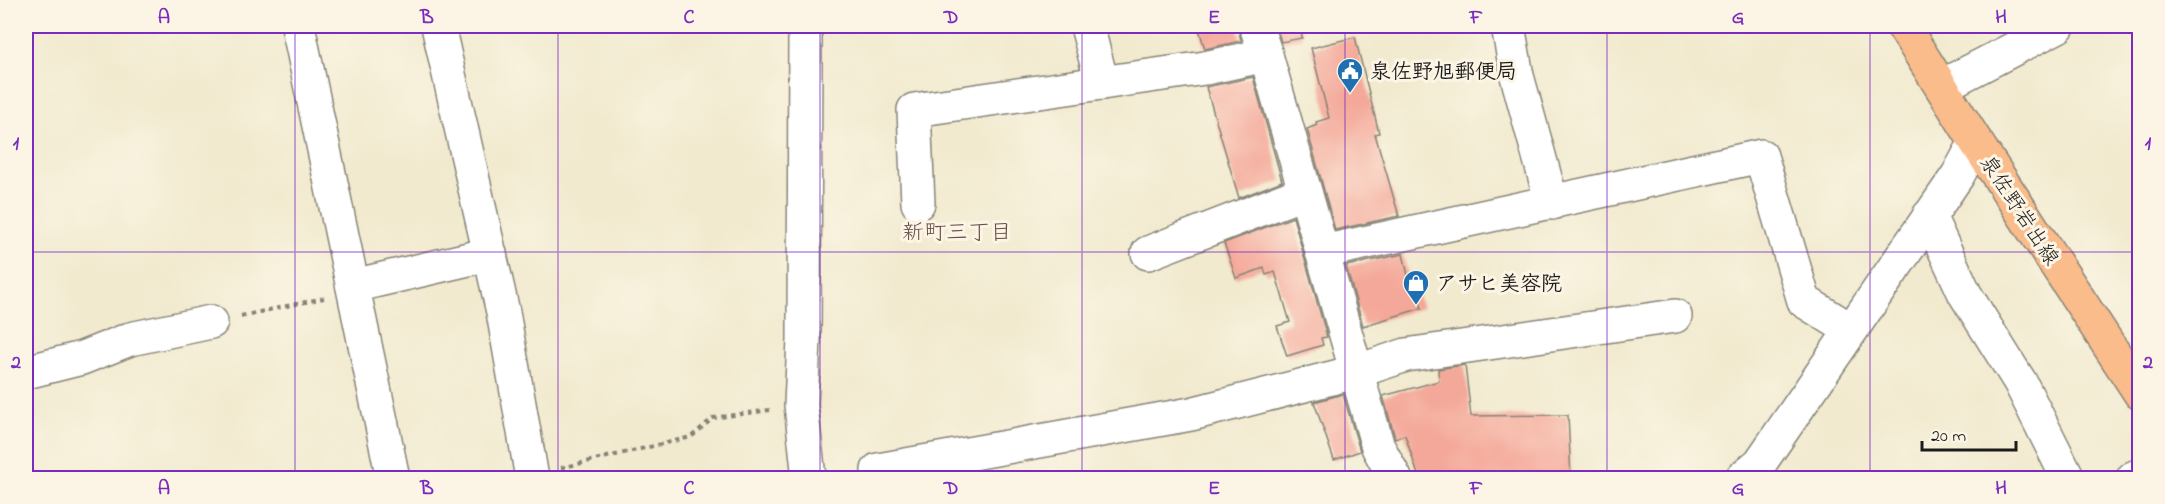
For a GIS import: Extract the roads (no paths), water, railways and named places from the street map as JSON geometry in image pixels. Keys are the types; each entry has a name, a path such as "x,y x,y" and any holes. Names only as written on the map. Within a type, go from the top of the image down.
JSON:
{"main road":[{"name":"泉佐野岩出線","path":"1903,26 2139,393"}],"street":[{"path":"298,26 393,478"},
{"path":"438,26 503,312 531,476"},
{"path":"805,26 804,328 801,405 809,478"},
{"path":"1087,26 1102,83"},
{"path":"1508,26 1517,76 1552,203"},
{"path":"1942,86 2058,26"},
{"path":"918,203 914,110 1205,68 1261,40 1355,372 1378,447 1395,478"},
{"path":"1743,478 1760,463 1958,174 1976,142"},
{"path":"1322,252 1761,156 1804,301 1851,330"},
{"path":"1148,253 1305,192"},
{"path":"1929,216 1965,294 2020,382 2068,478"},
{"path":"353,289 490,254"},
{"path":"878,478 878,470 1191,414 1355,372 1406,355 1675,316"},
{"path":"26,372 82,358 130,339 211,322"},
{"path":"2133,478 2139,475"}],"place":[{"name":"泉佐野旭郵便局","path":"1350,94"},
{"name":"アサヒ美容院","path":"1416,306"}],"district":[{"name":"新町三丁目","path":"957,231"}]}
